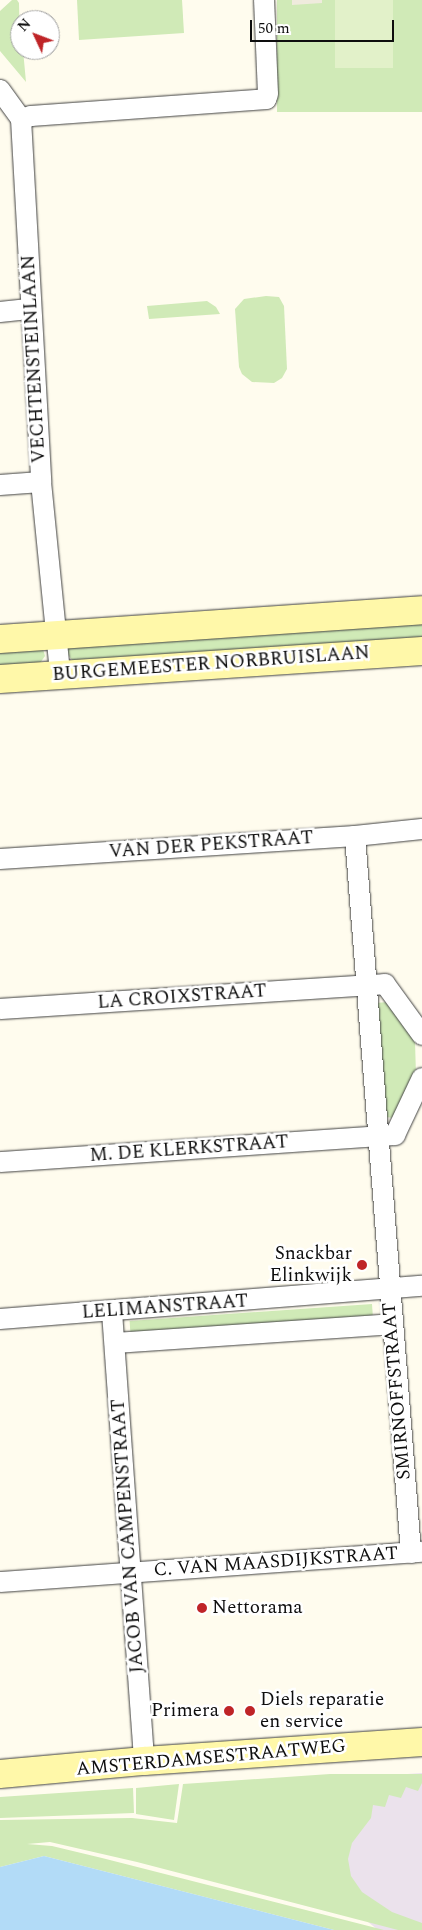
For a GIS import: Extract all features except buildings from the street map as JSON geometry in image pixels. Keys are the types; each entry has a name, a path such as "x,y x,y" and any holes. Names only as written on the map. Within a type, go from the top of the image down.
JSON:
{"main road":[{"name":"BURGEMEESTER NORBRUISLAAN","path":"0,639 422,610"},
{"name":"BURGEMEESTER NORBRUISLAAN","path":"0,679 422,651"},
{"name":"AMSTERDAMSESTRAATWEG","path":"0,1774 144,1761 422,1742"}],"street":[{"path":"0,90 20,119 31,116 266,99 268,94 264,0"},
{"name":"VECHTENSTEINLAAN","path":"20,119 41,482 60,674"},
{"path":"0,312 31,309"},
{"path":"0,485 41,482"},
{"name":"VAN DER PEKSTRAAT","path":"0,859 355,836 422,829"},
{"name":"SMIRNOFFSTRAAT","path":"355,836 391,1324 416,1552"},
{"name":"LA CROIXSTRAAT","path":"0,1010 385,984 422,1035"},
{"name":"M. DE KLERKSTRAAT","path":"0,1162 395,1135 422,1078"},
{"name":"LELIMANSTRAAT","path":"0,1319 112,1312 422,1286"},
{"name":"JACOB VAN CAMPENSTRAAT","path":"112,1312 144,1761"},
{"name":"LELIMANSTRAAT","path":"115,1343 391,1324"},
{"name":"C. VAN MAASDIJKSTRAAT","path":"0,1582 416,1552"}],"shaded area":[{"path":"292,0 322,0 322,3 292,5"},
{"path":"422,1773 422,1930 378,1930 341,1900 330,1844 393,1775"}],"green space":[{"path":"12,0 17,0 19,3 19,10 10,10 10,60 24,60 26,82 0,51 0,11"},
{"path":"77,0 182,0 184,33 79,40"},
{"path":"277,0 422,0 422,112 277,112"},
{"path":"335,0 393,0 393,68 335,68"},
{"path":"266,296 279,297 284,306 287,369 282,378 274,383 252,382 242,374 239,367 235,309 244,299"},
{"path":"207,301 216,307 220,314 149,319 147,306"},
{"path":"422,616 422,643 73,661 68,655 67,649 69,644"},
{"path":"0,645 43,649 45,656 38,666 0,670"},
{"path":"389,1002 415,1041 416,1076 396,1118 384,1117 375,1003"},
{"path":"372,1304 373,1319 131,1336 130,1321"},
{"path":"330,1774 422,1774 422,1783 418,1791 406,1787 401,1798 389,1795 385,1807 373,1805 371,1818 352,1843 348,1859 351,1876 362,1892 392,1912 422,1923 422,1930 398,1930 137,1862 50,1842 27,1844 52,1846 102,1858 384,1930 334,1930 44,1856 0,1867 0,1820 132,1818 177,1823 183,1784"},
{"path":"179,1784 174,1820 136,1814 136,1788"},
{"path":"133,1788 134,1813 0,1818 0,1797"}],"water":[{"path":"44,1856 334,1930 0,1930 0,1867"}],"place":[{"name":"Snackbar Elinkwijk","path":"362,1265"},
{"name":"Nettorama","path":"202,1608"},
{"name":"Primera","path":"229,1711"},
{"name":"Diels reparatie en service","path":"250,1711"}]}
